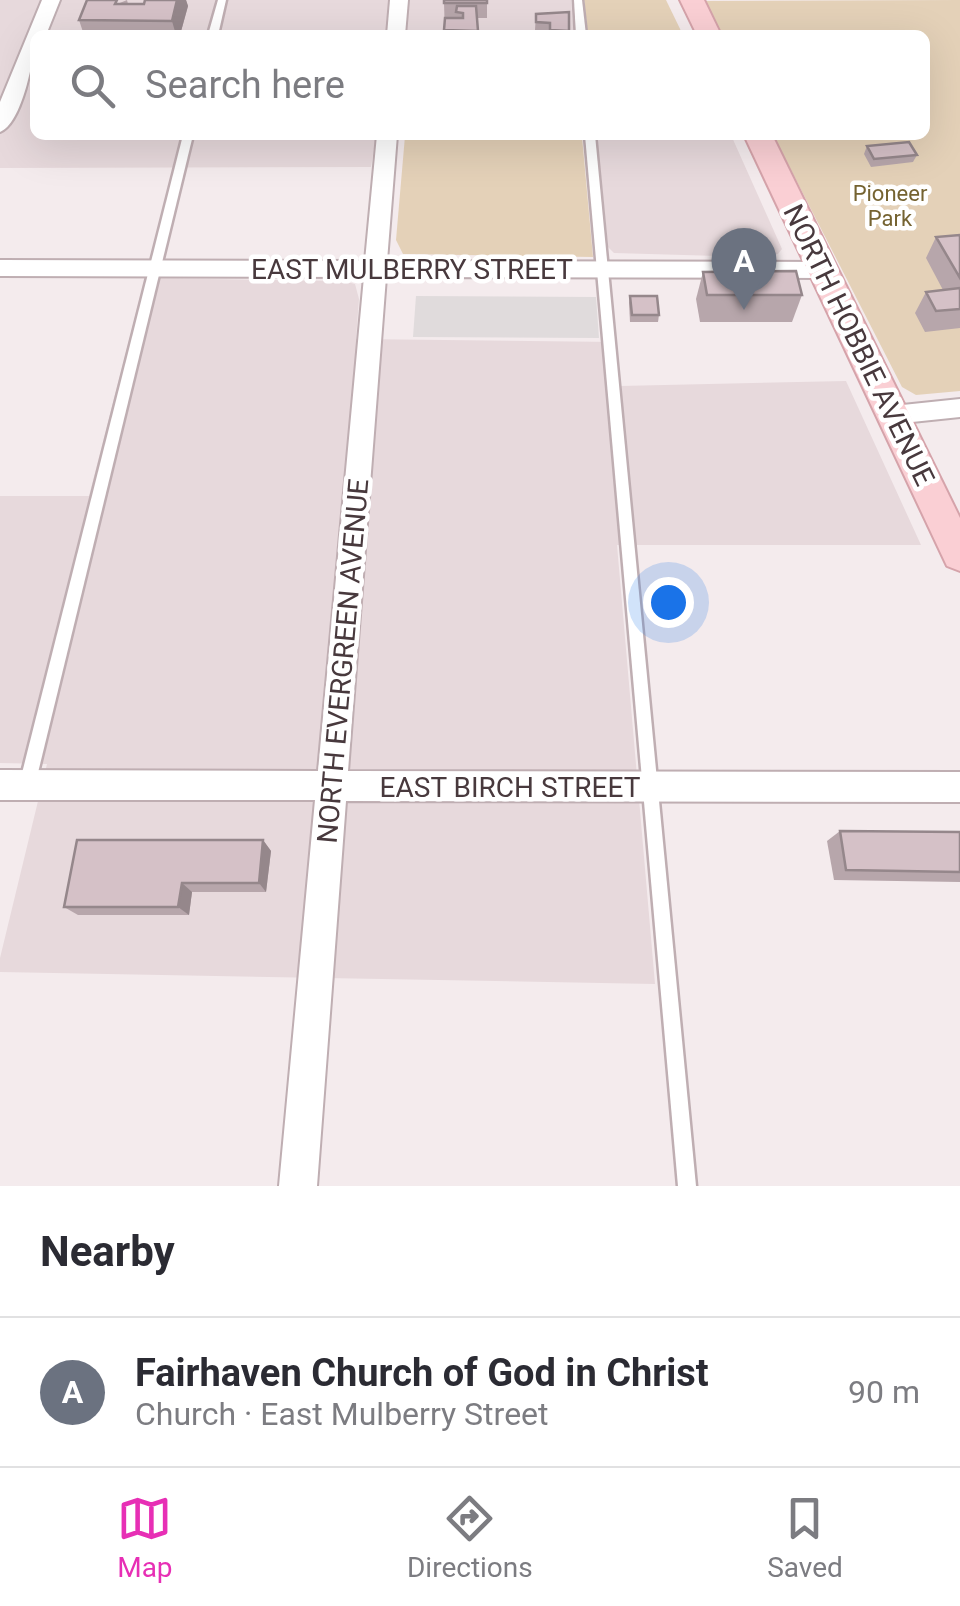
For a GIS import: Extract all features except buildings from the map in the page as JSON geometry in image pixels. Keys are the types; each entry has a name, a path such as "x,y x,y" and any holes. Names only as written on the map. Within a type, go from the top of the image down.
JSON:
{"main road":[{"path":"692,0 707,30"},
{"name":"NORTH HOBBIE AVENUE","path":"760,140 960,554"}],"street":[{"path":"39,30 52,0"},
{"path":"396,30 399,0"},
{"path":"0,126 30,53"},
{"name":"NORTH EVERGREEN AVENUE","path":"298,1186 388,140"},
{"name":"EAST MULBERRY STREET","path":"0,268 824,270"},
{"path":"893,415 960,408"},
{"name":"EAST BIRCH STREET","path":"13,786 960,787"}],"lane":[{"path":"214,30 222,0"},
{"path":"578,0 581,30"},
{"path":"13,786 187,140"},
{"path":"590,140 687,1186"}],"shaded area":[{"path":"0,0 571,0 574,30 30,30 30,140 375,140 371,167 0,168"},
{"path":"597,140 733,140 782,249 778,254 754,257 614,253 608,247"},
{"path":"145,278 355,284 359,299 356,339 615,342 620,386 846,381 921,545 617,545 655,984 0,972 0,958 47,764 0,763 0,496 89,496"},
{"path":"416,296 596,297 599,338 413,337"}],"green space":[{"path":"584,0 666,0 681,30 587,30"},
{"name":"Pioneer Park","path":"960,0 960,391 916,395 902,387 776,140 930,140 930,30 720,30 705,1"},
{"path":"405,140 582,140 593,257 403,254 396,240"}],"place":[{"name":"Fairhaven Church of God in Christ","path":"744,310"}]}
